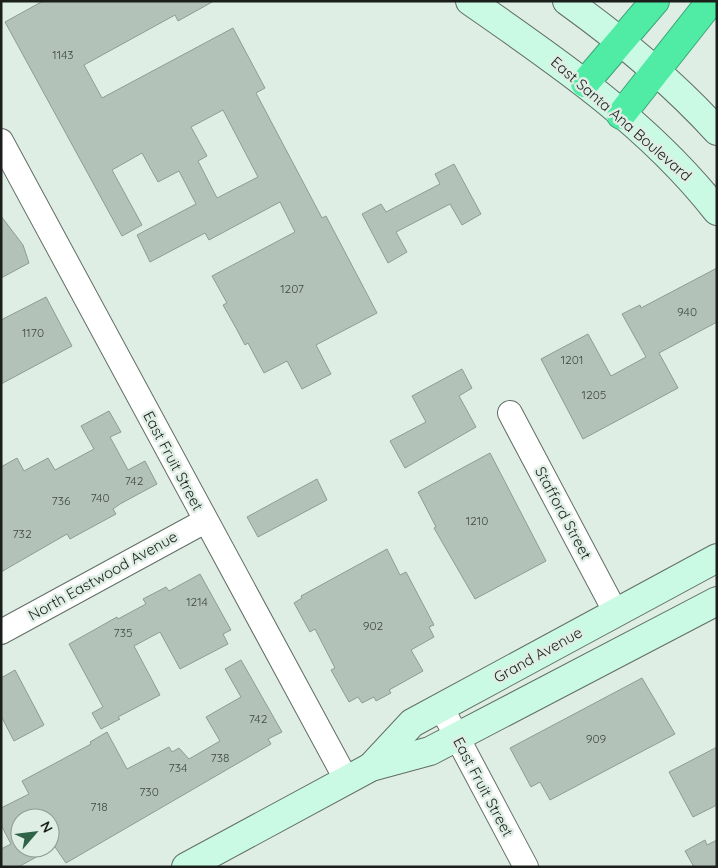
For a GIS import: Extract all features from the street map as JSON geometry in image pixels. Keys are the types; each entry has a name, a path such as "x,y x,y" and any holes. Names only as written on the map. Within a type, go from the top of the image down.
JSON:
{"highway":[{"path":"585,83 655,1"},
{"path":"621,116 711,1"}],"main road":[{"name":"East Santa Ana Boulevard","path":"470,1 568,69 585,83 660,149 697,186 717,211"},
{"path":"567,1 621,40 685,96 717,131"},
{"name":"Grand Avenue","path":"371,767 412,723 717,558"},
{"name":"Grand Avenue","path":"186,867 371,767 430,751 717,601"}],"street":[{"name":"East Fruit Street","path":"1,141 346,780"},
{"name":"Stafford Street","path":"510,413 616,613"},
{"name":"North Eastwood Avenue","path":"1,632 205,521"},
{"name":"East Fruit Street","path":"441,707 526,867"}],"building":[{"path":"43,1 214,1 178,21 175,15 84,65 102,98 233,28 265,88 256,93 322,218 326,216 377,313 316,345 331,374 302,389 287,361 264,373 248,343 245,345 223,305 227,303 212,276 295,232 280,202 209,240 205,233 150,262 137,235 196,204 179,171 158,182 142,153 112,170 142,225 122,236 5,22","holes":["223,110 258,177 217,198 198,161 207,156 191,127"]},
{"path":"454,164 481,214 462,225 450,204 396,232 407,252 388,263 362,214 381,204 386,212 440,184 435,174"},
{"path":"1,216 23,245 29,263 1,278"},
{"path":"717,268 717,322 659,353 678,388 583,439 541,359 588,334 611,376 646,357 622,314 640,305 641,308"},
{"path":"46,297 72,346 1,384 1,320"},
{"path":"462,369 472,388 459,396 476,427 405,468 390,441 426,422 412,396"},
{"path":"109,411 121,432 110,437 128,470 145,461 157,484 113,509 116,514 70,539 67,534 1,572 1,467 17,458 24,471 48,458 55,470 94,449 81,426"},
{"path":"490,453 546,561 475,599 434,528 436,527 418,492"},
{"path":"317,479 327,500 258,537 247,517"},
{"path":"387,549 400,575 406,572 434,625 429,627 434,637 411,650 423,671 389,690 391,693 376,701 374,697 362,703 358,697 349,702 331,670 335,668 315,629 310,632 294,603 302,598 301,596"},
{"path":"200,574 231,630 223,634 228,644 180,669 160,632 134,646 160,695 118,717 120,719 101,729 92,713 103,707 69,644 117,617 118,619 146,604 143,599 166,587 169,591"},
{"path":"241,660 282,732 268,739 271,744 66,863 60,854 60,808 10,808 10,842 1,825 1,808 29,794 22,781 91,744 90,742 107,732 127,769 169,747 172,752 179,748 189,759 220,741 206,717 241,697 225,669"},
{"path":"15,670 44,725 14,741 1,716 1,678"},
{"path":"642,678 675,734 550,800 540,782 531,787 510,748"},
{"path":"717,747 717,805 693,817 669,772"},
{"path":"705,840 707,845 717,840 717,867 694,867 685,851"},
{"path":"10,844 10,858 35,858 18,867 1,867 1,849"}]}
